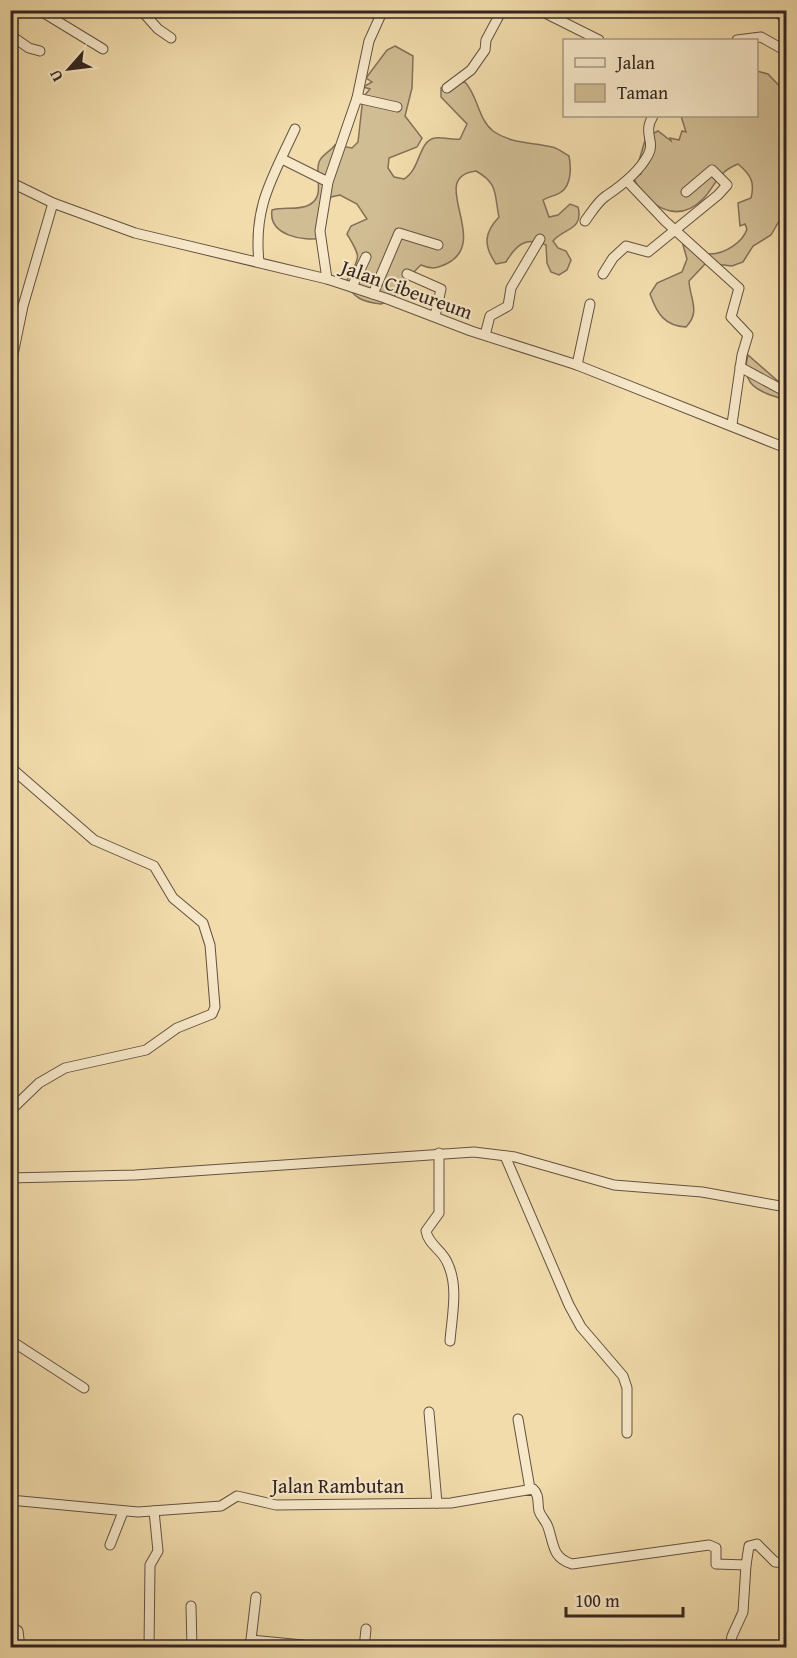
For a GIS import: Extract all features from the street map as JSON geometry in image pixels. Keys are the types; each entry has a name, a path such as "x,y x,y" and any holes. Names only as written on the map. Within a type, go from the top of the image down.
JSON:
{"street":[{"path":"39,10 103,49"},
{"path":"141,10 158,29 171,38"},
{"path":"327,279 320,231 328,182 357,98 363,61 383,10"},
{"path":"447,88 471,70 485,50 486,40 502,10"},
{"path":"539,10 597,39"},
{"path":"10,35 29,48 40,51"},
{"path":"745,39 761,37 786,51"},
{"path":"357,98 397,107"},
{"path":"585,220 605,196 627,181 650,152 647,128 652,117"},
{"path":"259,262 258,217 295,129"},
{"path":"282,159 328,182"},
{"path":"603,274 613,258 626,246 646,253 718,195 727,185 712,170 686,192"},
{"path":"627,181 674,229 739,288 731,317 748,335 740,367 732,424"},
{"name":"Jalan Cibeureum","path":"10,182 53,203 135,233 327,279 373,294 485,335 577,365 732,424 786,448"},
{"path":"11,367 32,274 53,203"},
{"path":"373,294 400,229 438,245"},
{"path":"485,335 490,316 508,306 511,288 540,239"},
{"path":"352,287 366,257"},
{"path":"407,274 441,289 435,316"},
{"path":"577,365 590,304"},
{"path":"740,367 786,393"},
{"path":"10,789 13,769"},
{"path":"10,1111 39,1083 65,1068 146,1050 177,1028 212,1014 215,1007 212,956 203,923 172,898 154,866 94,840 13,769"},
{"path":"10,1178 135,1175 474,1152 505,1156 614,1185 702,1192 786,1207"},
{"path":"438,1153 439,1213 426,1231 427,1238 445,1257 452,1273 454,1292 450,1341"},
{"path":"505,1156 569,1305 581,1327 623,1376 627,1389 627,1433"},
{"path":"10,1340 84,1388"},
{"path":"429,1412 437,1503"},
{"path":"518,1419 530,1490 537,1494 540,1512 548,1528 552,1546 562,1560 577,1564 709,1545 716,1548 716,1564 746,1565"},
{"name":"Jalan Rambutan","path":"10,1500 123,1512 221,1506 237,1496 276,1505 437,1503 461,1502 530,1490"},
{"path":"149,1647 150,1565 158,1551 154,1511"},
{"path":"110,1545 123,1512"},
{"path":"730,1647 732,1636 743,1612 749,1546 757,1544 776,1562 786,1563"},
{"path":"256,1597 250,1644 303,1645"},
{"path":"190,1606 192,1647"},
{"path":"10,1625 18,1631 20,1647"},
{"path":"364,1647 366,1629"}],"green space":[{"path":"731,11 786,11 786,29 775,17 739,14"},
{"path":"395,46 413,56 412,88 405,116 422,138 417,147 389,158 388,168 394,177 404,179 410,174 429,140 435,138 460,139 467,124 441,97 441,88 448,83 465,82 484,120 493,131 514,140 554,148 569,156 569,180 565,189 543,200 549,217 558,215 570,204 578,207 579,215 576,224 553,241 558,248 566,251 571,260 567,270 559,275 551,272 547,263 546,245 533,241 518,247 506,262 496,264 489,251 487,239 490,228 499,217 496,196 489,180 476,171 462,176 457,185 463,225 463,240 459,253 448,263 438,267 428,268 421,265 398,292 381,304 359,298 351,291 347,280 358,257 347,234 351,226 367,219 357,204 340,195 331,197 327,206 323,238 306,239 288,235 275,225 272,210 300,208 309,205 317,197 318,168 322,157 335,145 352,148 358,142 363,97 370,89 363,87 372,82 366,78 387,50"},
{"path":"758,71 768,74 786,93 786,209 771,235 753,246 743,262 732,266 706,263 689,281 694,310 686,327 672,324 663,318 650,294 657,283 682,272 687,259 683,245 710,254 727,250 742,238 747,229 745,224 740,226 738,203 751,198 752,183 749,175 738,164 725,171 703,199 693,207 683,211 673,211 663,209 654,203 646,196 633,177 641,174 638,164 646,137 658,131 671,141 670,138 679,140 682,131 686,132 681,117 758,117"},
{"path":"748,355 786,388 786,400 760,390 749,381 746,374"}]}
